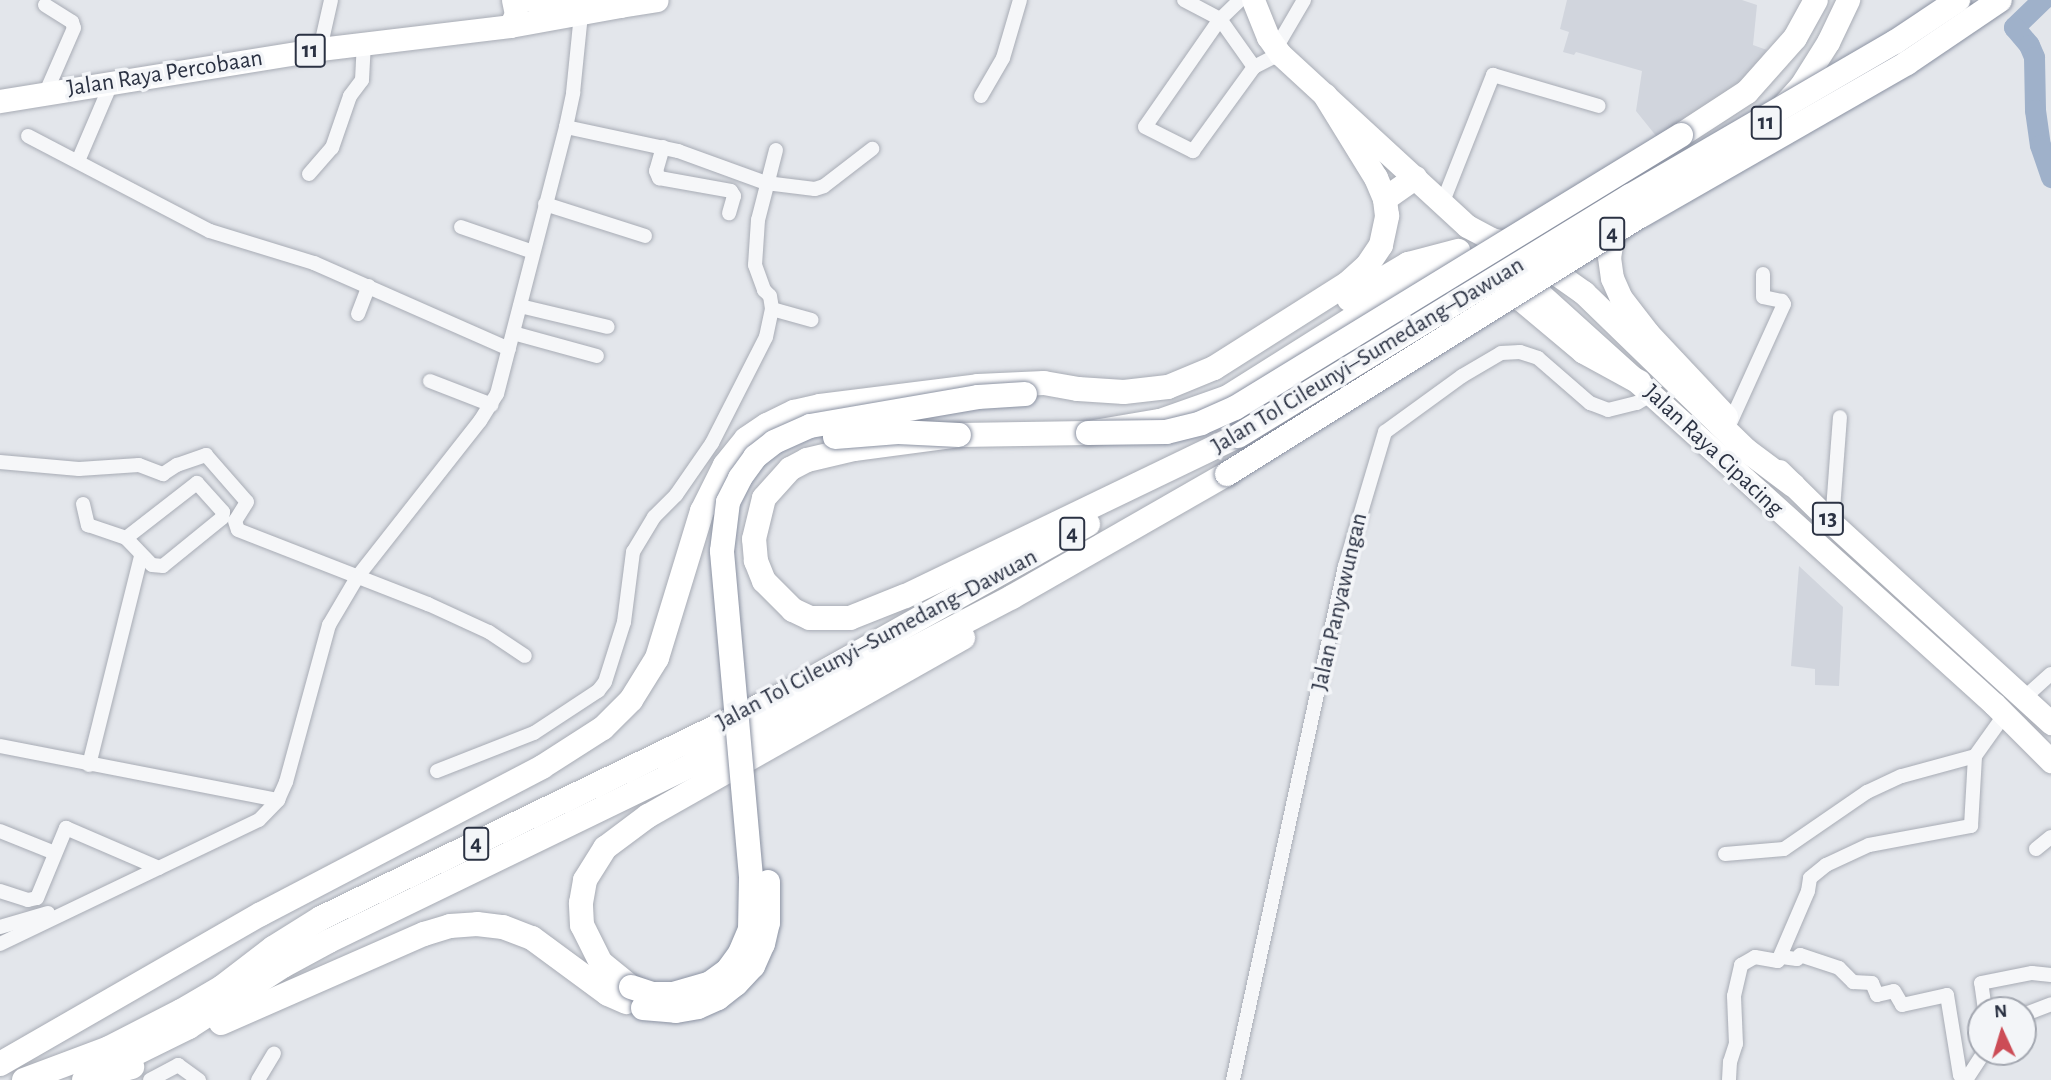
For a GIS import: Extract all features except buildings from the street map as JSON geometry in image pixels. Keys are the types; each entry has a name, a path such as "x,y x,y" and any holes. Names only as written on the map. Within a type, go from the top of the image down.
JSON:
{"highway":[{"path":"510,26 516,14 513,0"},
{"name":"11","path":"530,0 577,6"},
{"name":"Jalan Raya Percobaan","path":"0,101 320,50 510,26 577,6 620,6 657,0"},
{"name":"11","path":"1253,0 1268,37 1278,51 1442,204 1467,226 1501,242 1525,245 1551,243 1574,236 1640,203 1730,150 1770,120 1801,85 1828,42 1848,0"},
{"path":"914,645 648,816 605,848 585,880 581,903 582,926 601,963 628,995 652,1010 676,1011 718,998 753,966 768,923 769,897 737,567 742,511 752,488 766,469 804,444 828,438 898,432 960,435 1166,432 1201,423 1235,408 1747,92 1796,38 1816,0"},
{"name":"Jalan Tol Cileunyi–Sumedang–Dawuan","path":"24,1080 85,1058 169,1017 222,987 273,948 321,918 786,693 914,645 999,577 1238,436 1630,196 1895,42 1958,0"},
{"name":"Jalan Tol Cileunyi–Sumedang–Dawuan","path":"76,1080 189,1027 283,966 329,941 691,765 1227,474 1642,215 1907,63 2000,0"},
{"path":"1325,95 1376,177 1385,199 1387,216 1381,245 1351,289"},
{"path":"1385,199 1415,178"},
{"name":"Jalan Raya Cipacing","path":"1640,203 1621,222 1610,248 1612,278 1621,298 1643,326 1731,421 1832,523 2051,723"},
{"name":"Jalan Raya Cipacing","path":"1467,226 1856,582 2005,714 2051,761"},
{"path":"0,1064 261,914 554,760 603,728 631,700 657,658 702,511 725,465 746,439 794,412 831,404 996,384 1044,383 1078,389 1124,392 1168,387 1214,368 1351,289 1408,264 1458,251"},
{"path":"1550,269 1584,293 1746,450 1793,485"},
{"path":"1088,433 1160,421 1228,397 1392,292 1435,274 1459,274 1483,279 1516,296 1584,352 1646,388"},
{"path":"84,1080 126,1070 211,1027 340,968 450,926 477,924 503,927 532,938 608,994 673,994 709,984 727,971 740,953 750,930 751,877 722,551 729,502 747,468 774,442 821,423 978,397 1078,389"},
{"path":"960,435 829,454 790,469 764,498 754,539 756,561 764,581 776,597 793,610 810,618 840,619 875,610 1238,436"}],"street":[{"path":"320,50 331,0"},
{"path":"981,96 1003,58 1020,0"},
{"path":"1184,0 1220,19 1254,67"},
{"path":"1240,0 1220,19 1145,127 1193,151 1254,67 1278,51 1304,0"},
{"path":"45,5 72,22 74,28 46,92"},
{"path":"0,944 259,820 278,800 286,782 326,634 358,576 492,405 566,127 573,93 577,6"},
{"path":"309,174 332,148 350,96 362,80 364,44"},
{"path":"1442,204 1493,75 1598,106"},
{"path":"78,161 111,84"},
{"path":"566,127 663,146 701,157 766,183 815,188 824,186 872,149"},
{"path":"28,135 210,231 268,248 369,286 509,349"},
{"path":"663,146 656,171 659,178 731,191 733,196 729,213"},
{"path":"437,771 534,733 598,691 605,682 624,622 633,552 654,517 676,495 712,443 766,337 772,309 770,296 764,290 755,265 758,220 776,150"},
{"path":"545,204 645,236"},
{"path":"461,227 533,252"},
{"path":"1731,421 1784,304 1782,301 1763,298 1763,274"},
{"path":"358,314 369,286"},
{"path":"520,306 608,327"},
{"path":"772,309 812,320"},
{"path":"513,333 597,356"},
{"name":"Jalan Panyawungan","path":"1233,1080 1345,566 1380,441 1385,432 1462,376 1501,353 1520,352 1538,358 1590,403 1608,410 1637,403 1646,388"},
{"path":"430,381 492,405"},
{"path":"1832,523 1840,417"},
{"path":"0,462 79,469 139,465 163,474 177,465 206,455 247,502 235,521 238,530 358,576 489,632 525,656"},
{"path":"83,504 88,525 126,538 141,557 152,565 163,566 215,527 223,512 200,484 195,484 126,538"},
{"path":"89,765 141,557"},
{"path":"2024,698 2051,674"},
{"path":"1729,1080 1730,1062 1736,1044 1734,996 1741,965 1755,957 1779,961 1794,919 1808,891 1810,878 1826,865 1870,845 1971,826 1975,756 2005,714"},
{"path":"0,746 278,800"},
{"path":"1725,855 1784,849 1867,792 1902,776 1975,756"},
{"path":"0,891 34,901 54,853 68,828 159,868"},
{"path":"0,831 54,853"},
{"path":"2036,849 2051,838"},
{"path":"0,927 86,901"},
{"path":"1782,957 1797,959 1800,955 1839,968 1853,982 1872,983 1877,995 1894,991 1902,1005 1947,995 1960,1075 1966,1080"},
{"path":"1983,996 1981,984 2032,972 2051,975"},
{"path":"258,1080 274,1053"},
{"path":"150,1080 178,1065 199,1080"}],"shaded area":[{"path":"1567,0 1742,0 1757,5 1753,45 1767,50 1739,93 1661,142 1636,111 1642,71 1576,52 1574,55 1563,52 1569,32 1560,29"},
{"path":"1799,566 1843,607 1839,686 1815,685 1815,669 1791,666"}],"waterway":[{"path":"2042,0 2014,27 2029,45 2034,57 2035,110 2040,145 2051,177"}]}
